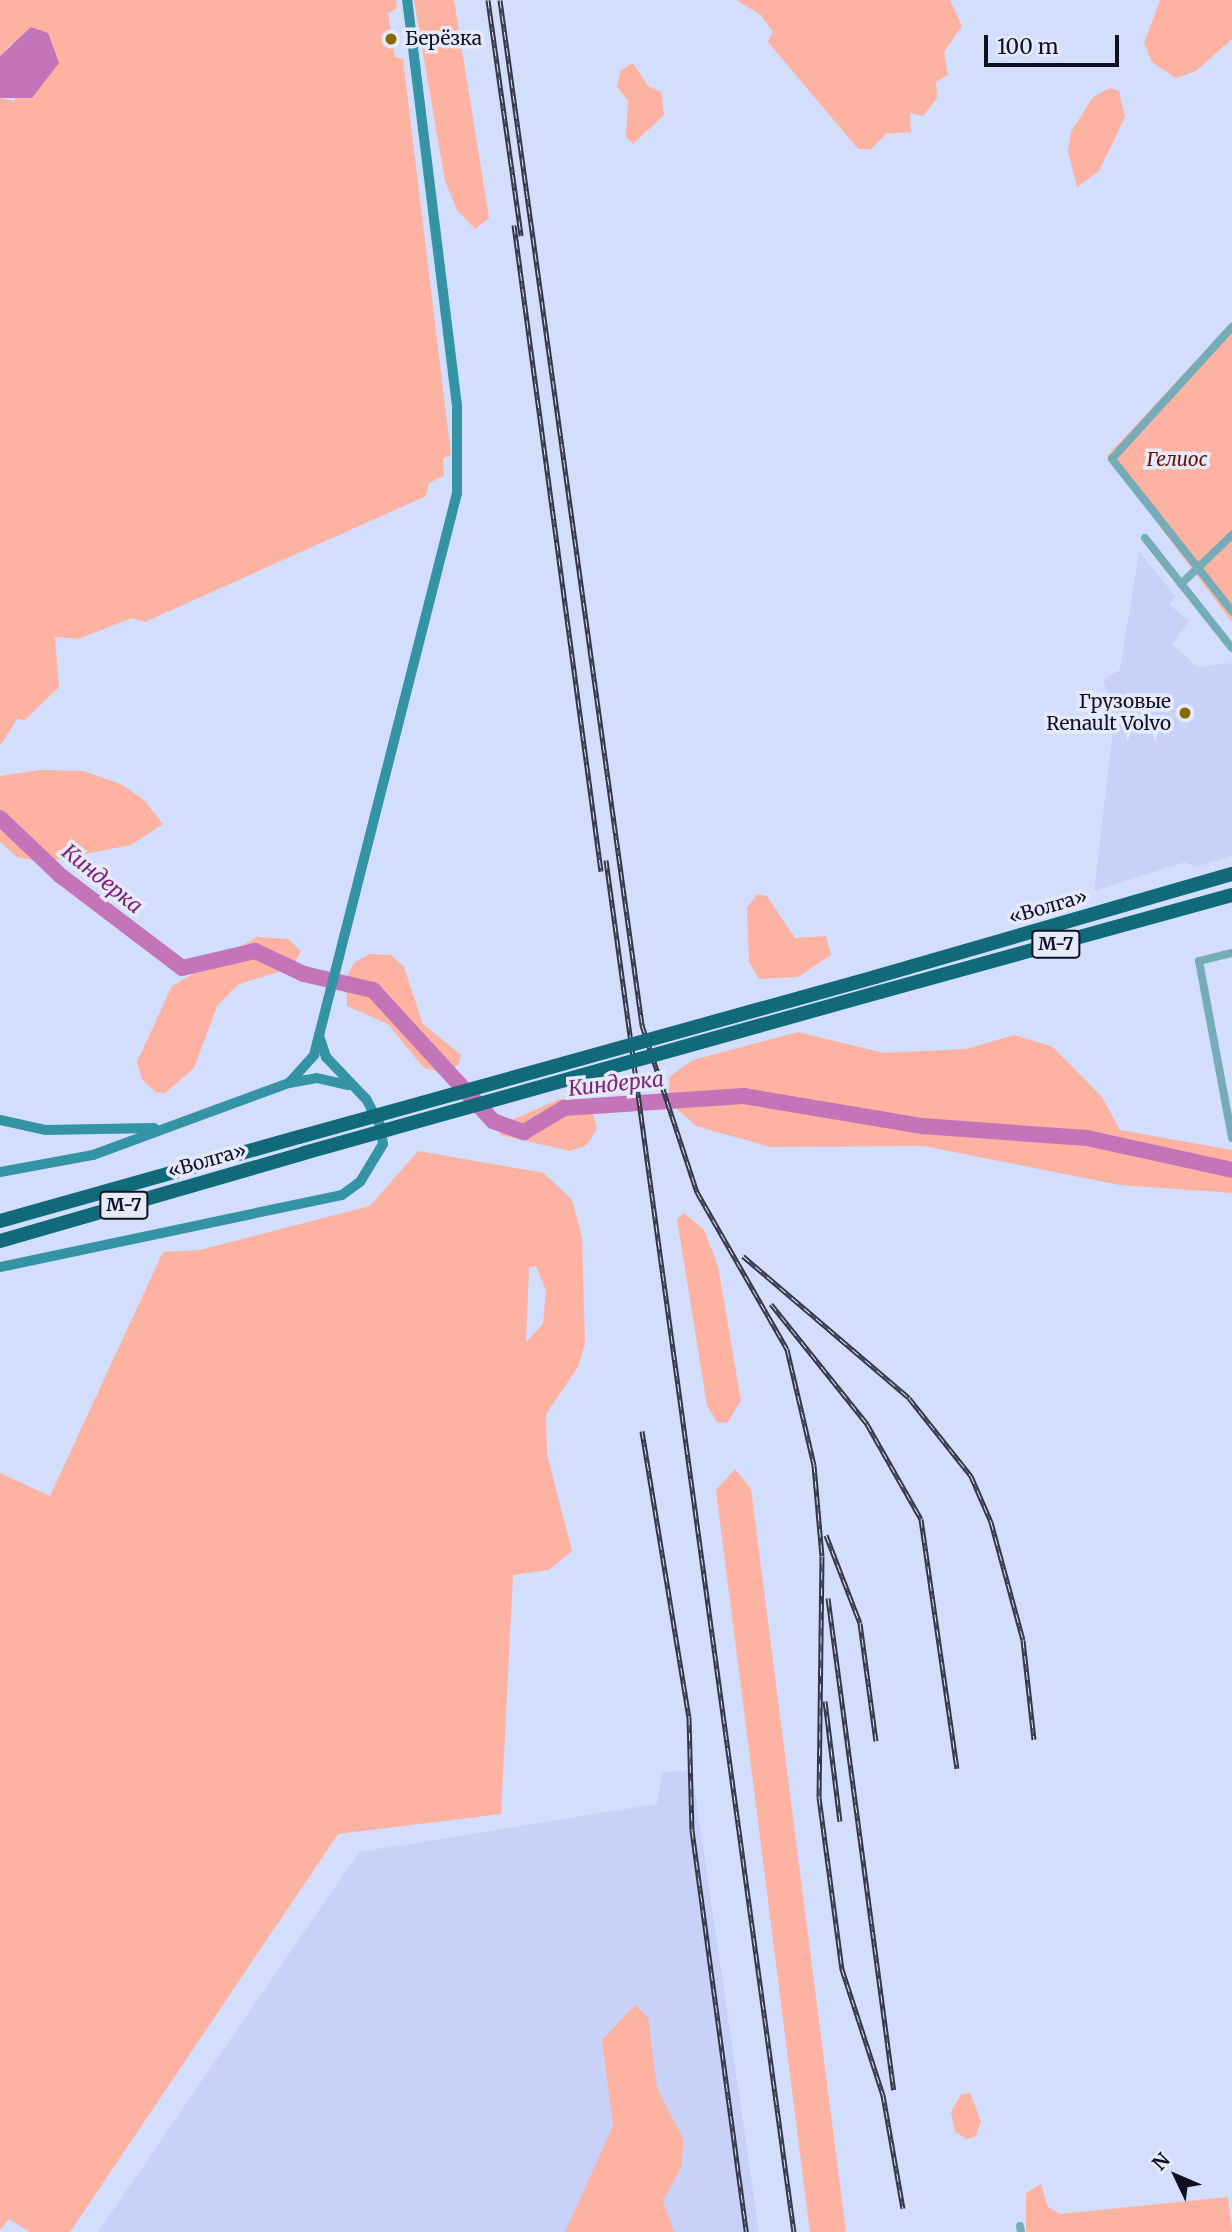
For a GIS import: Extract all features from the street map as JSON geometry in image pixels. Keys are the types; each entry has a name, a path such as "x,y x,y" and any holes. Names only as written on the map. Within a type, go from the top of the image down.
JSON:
{"highway":[{"name":"«Волга»","path":"0,1221 875,977 1232,874"},
{"name":"«Волга»","path":"0,1241 304,1153 1232,895"}],"street":[{"path":"289,1083 311,1062 319,1035 457,493 457,406 407,0"},
{"path":"1232,327 1112,459 1232,611"},
{"path":"1181,584 1232,535"},
{"path":"1145,538 1232,648"},
{"path":"1232,953 1199,961 1232,1138"},
{"path":"0,1267 342,1195 371,1170 383,1144 374,1108 326,1057 319,1035"},
{"path":"0,1172 75,1160 289,1083 317,1078 354,1087"},
{"path":"0,1120 45,1130 164,1127"}],"shaded area":[{"path":"31,27 48,33 59,63 32,98 0,98 0,56"},
{"path":"1139,552 1176,597 1169,605 1189,621 1172,644 1198,667 1232,663 1232,856 1195,867 1185,862 1094,891 1115,714 1103,680 1120,670"},
{"path":"692,1770 759,2232 98,2232 359,1852 657,1804 662,1772"}],"green space":[{"path":"0,0 396,0 397,8 388,13 395,57 403,59 451,455 443,458 444,476 429,483 426,496 145,622 132,618 78,639 55,637 59,687 25,720 17,719 0,746 0,98 15,101 12,43 0,56"},
{"path":"414,0 454,0 489,218 475,229 457,210 445,181"},
{"path":"736,0 950,0 962,26 944,52 948,75 936,82 937,98 923,116 910,113 911,132 886,134 871,149 858,149 768,42 773,32 761,15"},
{"path":"1160,0 1232,0 1232,39 1196,71 1176,78 1152,62 1144,43"},
{"path":"633,63 648,86 661,92 664,115 633,144 626,137 628,101 617,87 620,71"},
{"path":"1110,88 1119,91 1125,117 1099,171 1077,187 1068,151 1071,132 1093,97"},
{"name":"Гелиос","path":"1232,322 1232,622 1107,456"},
{"path":"40,770 83,771 121,784 144,800 163,824 131,845 44,862 17,857 0,842 0,776"},
{"path":"757,894 767,896 795,938 826,936 831,955 798,977 759,979 749,962 747,908"},
{"path":"257,937 288,939 301,951 292,968 239,984 217,1006 194,1068 165,1093 155,1092 142,1079 137,1062 172,986"},
{"path":"370,954 391,955 404,967 423,1024 461,1055 458,1065 442,1072 424,1068 388,1024 347,1006 346,978 355,962"},
{"path":"798,1032 884,1053 966,1049 1014,1035 1053,1047 1102,1097 1120,1130 1232,1150 1232,1193 1120,1185 924,1146 770,1147 696,1126 668,1101 670,1076 693,1060"},
{"path":"560,1099 579,1099 592,1111 597,1129 587,1145 570,1151 500,1135 500,1125"},
{"path":"418,1151 544,1173 572,1200 582,1237 585,1344 578,1367 546,1414 547,1454 572,1551 549,1570 513,1575 501,1814 338,1834 70,2232 30,2232 9,2219 0,2230 0,1473 50,1496 163,1252 200,1250 370,1206","holes":["536,1266 546,1290 543,1324 526,1342 529,1268"]},
{"path":"684,1213 704,1230 718,1266 741,1401 727,1423 717,1422 707,1405 677,1219"},
{"path":"735,1469 751,1489 846,2232 810,2232 716,1490"},
{"path":"635,2005 648,2017 657,2088 684,2140 681,2168 663,2201 674,2232 565,2232 613,2126 602,2040"},
{"path":"970,2093 981,2121 976,2136 967,2139 955,2132 951,2112 961,2094"},
{"path":"1041,2184 1048,2207 1060,2214 1228,2197 1232,2232 1026,2232 1026,2193"}],"waterway":[{"name":"Киндерка","path":"0,818 61,876 182,968 255,951 304,974 373,990 493,1121 524,1132 564,1108 744,1096 922,1126 1087,1138 1232,1170"}],"railway":[{"path":"488,0 521,236"},
{"path":"500,0 642,1025 697,1192 787,1349 814,1465 822,1556 819,1797 842,1969 883,2095 903,2208"},
{"path":"514,225 601,871"},
{"path":"606,860 794,2232"},
{"path":"743,1256 909,1398 971,1476 991,1522 1023,1640 1034,1739"},
{"path":"771,1304 867,1424 921,1519 957,1768"},
{"path":"642,1431 689,1717 692,1830 746,2232"},
{"path":"826,1535 860,1623 876,1741"},
{"path":"828,1598 894,2090"},
{"path":"825,1701 840,1821"}],"place":[{"name":"Берёзка","path":"391,39"},
{"name":"Грузовые Renault Volvo","path":"1185,713"}]}
